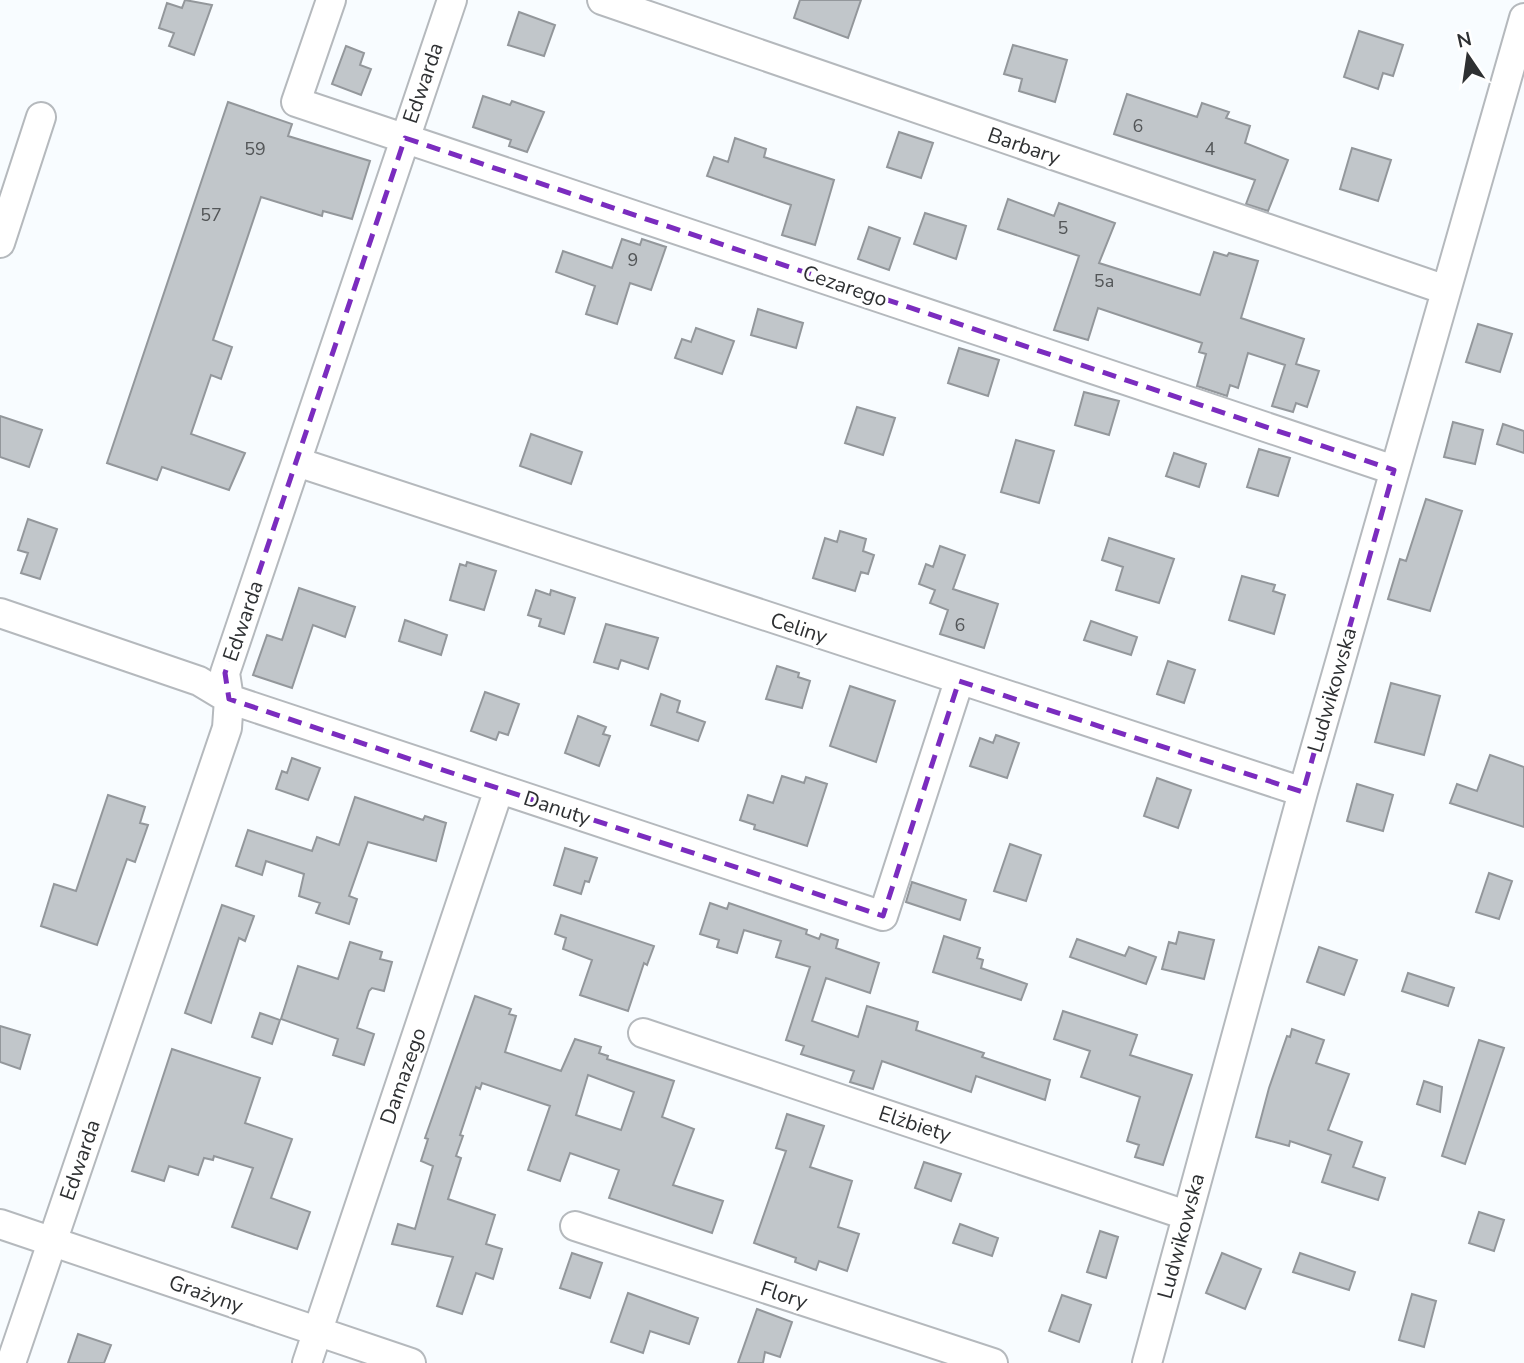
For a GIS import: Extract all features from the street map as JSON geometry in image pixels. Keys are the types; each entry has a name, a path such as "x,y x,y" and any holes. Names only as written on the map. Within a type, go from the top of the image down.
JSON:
{"street":[{"name":"Cezarego","path":"331,0 296,102 1394,470"},
{"name":"Edwarda","path":"11,1363 227,728 229,699 225,673 452,0"},
{"name":"Barbary","path":"602,0 1446,290"},
{"name":"Ludwikowska","path":"1147,1363 1303,792 1524,18"},
{"path":"0,243 41,117"},
{"name":"Celiny","path":"296,462 1303,792"},
{"name":"Danuty","path":"0,614 199,681 229,699 883,916 959,681"},
{"name":"Damazego","path":"307,1363 499,789"},
{"name":"Elżbiety","path":"643,1033 1186,1215"},
{"name":"Grażyny","path":"0,1224 411,1363"},
{"name":"Flory","path":"575,1226 993,1363"}],"highlighted area":[{"path":"405,138 1394,470 1303,792 959,681 883,916 229,699 225,673"}],"building":[{"path":"185,0 212,5 194,55 169,46 174,33 159,28 167,3 182,8"},
{"path":"800,0 861,0 848,38 794,18"},
{"path":"519,12 555,25 544,56 508,45"},
{"path":"1359,31 1403,45 1393,76 1383,73 1378,89 1344,77"},
{"path":"1013,45 1067,60 1055,102 1019,91 1022,79 1004,74"},
{"path":"346,46 364,53 360,65 371,69 361,95 332,84"},
{"path":"1127,94 1197,117 1202,103 1229,112 1226,118 1250,126 1245,143 1288,160 1268,211 1246,204 1255,180 1114,134"},
{"path":"483,96 510,105 512,101 544,112 527,152 509,146 511,140 473,127"},
{"path":"228,102 292,124 288,136 370,161 352,219 323,211 322,216 261,197 213,340 232,347 221,379 211,375 191,434 245,453 229,490 162,467 157,480 107,463"},
{"path":"899,132 933,143 921,178 887,167"},
{"path":"735,138 766,149 764,157 834,180 815,245 782,235 791,205 707,176 714,157 728,162"},
{"path":"1352,148 1391,160 1378,201 1340,189"},
{"path":"1008,199 1054,216 1059,203 1115,223 1099,263 1200,295 1214,252 1258,261 1241,318 1304,339 1296,364 1319,371 1307,407 1296,403 1293,412 1272,406 1285,365 1248,353 1238,388 1230,385 1227,396 1197,386 1206,354 1199,352 1202,343 1098,308 1088,340 1054,330 1079,256 998,229"},
{"path":"925,213 966,226 956,259 914,244"},
{"path":"869,227 900,238 889,270 858,259"},
{"path":"622,239 640,245 642,239 666,247 651,290 630,283 617,324 586,314 595,286 556,272 563,251 612,268"},
{"path":"758,309 803,323 796,348 751,335"},
{"path":"1478,324 1512,334 1500,372 1466,362"},
{"path":"696,328 734,341 722,374 675,358 682,339 691,342"},
{"path":"959,348 999,360 988,396 948,383"},
{"path":"1084,392 1119,401 1109,435 1075,425"},
{"path":"857,407 895,418 883,455 845,443"},
{"path":"0,416 42,430 29,467 0,457"},
{"path":"1453,422 1483,430 1475,464 1444,457"},
{"path":"1503,424 1524,431 1524,453 1497,444"},
{"path":"531,434 582,452 571,484 520,466"},
{"path":"1016,440 1054,451 1039,503 1001,492"},
{"path":"1259,449 1290,458 1278,496 1247,487"},
{"path":"1174,453 1206,464 1199,487 1166,476"},
{"path":"1426,499 1462,511 1430,611 1388,599 1400,559 1406,561"},
{"path":"28,519 57,529 40,579 21,573 28,553 18,550"},
{"path":"840,531 866,539 863,551 874,555 868,574 861,572 855,591 813,578 825,538 837,542"},
{"path":"1109,538 1174,559 1159,603 1116,590 1123,567 1102,560"},
{"path":"940,546 965,555 953,589 998,604 984,648 940,634 948,610 930,603 935,590 919,584 926,564 933,567"},
{"path":"467,562 496,571 484,610 450,600 460,564 466,566"},
{"path":"1242,576 1275,585 1273,591 1285,595 1274,634 1229,620"},
{"path":"299,588 355,607 345,637 313,625 292,688 253,675 267,635 282,640"},
{"path":"536,590 550,595 551,590 575,598 564,634 539,626 541,619 528,615"},
{"path":"405,620 447,635 441,655 399,641"},
{"path":"1091,621 1137,637 1131,655 1084,640"},
{"path":"606,624 658,638 648,669 621,660 618,669 594,662"},
{"path":"1168,661 1195,670 1184,703 1157,694"},
{"path":"777,666 799,673 798,677 810,681 802,708 766,699"},
{"path":"1391,683 1440,696 1424,755 1375,742"},
{"path":"850,686 895,701 876,762 830,746"},
{"path":"485,692 519,704 508,735 499,732 496,740 471,731"},
{"path":"661,694 680,701 677,712 705,722 698,741 651,725"},
{"path":"578,716 606,727 603,734 610,736 599,766 565,753"},
{"path":"996,735 1019,743 1007,778 970,766 980,738 993,743"},
{"path":"1490,755 1524,767 1524,827 1450,803 1457,784 1477,791"},
{"path":"292,758 320,768 308,800 276,789 282,771 287,773"},
{"path":"782,776 804,783 806,777 827,784 807,846 754,829 755,825 740,820 748,795 773,803"},
{"path":"1157,778 1191,790 1178,828 1144,816"},
{"path":"1357,784 1393,795 1383,831 1347,821"},
{"path":"108,795 145,807 140,823 148,825 135,862 127,859 97,945 41,926 54,884 76,891"},
{"path":"355,797 423,820 425,816 446,823 436,861 368,842 349,896 357,899 349,924 316,913 320,903 299,896 304,874 266,861 262,875 236,866 248,830 312,851 317,837 339,845"},
{"path":"1010,844 1041,855 1026,901 994,891"},
{"path":"565,848 597,858 589,882 585,881 581,894 554,885"},
{"path":"1489,873 1512,881 1499,919 1476,912"},
{"path":"912,882 966,900 960,920 906,902"},
{"path":"710,903 727,909 729,903 807,930 806,934 819,939 821,934 838,940 836,948 879,963 870,993 826,978 812,1021 858,1037 867,1006 918,1022 916,1030 984,1053 982,1057 1050,1080 1045,1100 976,1076 971,1092 882,1061 873,1089 850,1082 854,1071 801,1054 804,1046 786,1040 810,967 776,957 781,941 744,930 737,953 717,947 719,940 700,934"},
{"path":"222,905 254,916 245,941 239,938 211,1023 185,1013"},
{"path":"561,915 654,946 647,965 644,963 628,1011 580,995 592,960 563,949 566,938 555,934"},
{"path":"1179,932 1214,940 1204,979 1162,969 1169,942 1176,944"},
{"path":"944,936 980,948 977,958 983,960 981,968 1027,984 1021,1000 933,972"},
{"path":"1077,939 1125,956 1129,947 1156,957 1146,984 1070,957"},
{"path":"350,942 382,952 380,959 392,962 384,991 372,988 369,991 357,1028 374,1034 364,1065 333,1055 338,1039 281,1019 298,966 338,979"},
{"path":"1319,947 1357,960 1344,995 1307,982"},
{"path":"1408,973 1454,988 1448,1006 1402,991"},
{"path":"475,996 511,1009 509,1014 516,1016 505,1052 561,1071 575,1039 601,1047 599,1053 608,1056 607,1059 674,1081 662,1117 694,1129 673,1185 723,1201 712,1233 609,1198 619,1170 570,1153 560,1181 528,1170 550,1106 482,1083 480,1089 476,1087 460,1135 463,1136 456,1156 461,1158 448,1199 495,1215 486,1244 502,1249 493,1279 476,1273 462,1314 437,1306 453,1257 392,1244 398,1224 415,1229 433,1166 421,1161 428,1139 425,1138","holes":["588,1075 634,1092 621,1130 576,1115"]},
{"path":"1063,1011 1137,1035 1130,1055 1192,1075 1163,1165 1135,1157 1139,1145 1127,1141 1140,1097 1081,1077 1090,1051 1054,1039"},
{"path":"260,1013 280,1020 272,1044 252,1037"},
{"path":"0,1026 30,1035 20,1069 0,1062"},
{"path":"1292,1029 1324,1040 1316,1063 1349,1074 1328,1130 1362,1142 1353,1167 1385,1178 1378,1200 1322,1182 1331,1155 1290,1141 1289,1146 1256,1137 1269,1088 1287,1036 1290,1037"},
{"path":"1479,1040 1504,1048 1465,1164 1442,1156"},
{"path":"172,1049 260,1078 245,1123 292,1139 271,1198 310,1212 297,1249 232,1227 253,1168 214,1156 213,1160 204,1158 198,1175 169,1166 164,1181 132,1171"},
{"path":"1424,1081 1442,1087 1440,1112 1417,1104"},
{"path":"787,1114 824,1126 810,1167 852,1181 838,1227 859,1234 847,1271 819,1261 816,1270 795,1262 796,1258 754,1243 786,1151 776,1148"},
{"path":"924,1162 961,1174 951,1201 915,1188"},
{"path":"1479,1212 1504,1220 1494,1251 1469,1243"},
{"path":"960,1224 998,1238 992,1256 953,1243"},
{"path":"1100,1231 1118,1237 1106,1278 1087,1272"},
{"path":"572,1253 602,1263 590,1298 560,1288"},
{"path":"1222,1253 1261,1269 1245,1309 1206,1293"},
{"path":"1300,1253 1355,1272 1349,1290 1293,1272"},
{"path":"628,1293 698,1318 689,1344 650,1331 643,1353 611,1342"},
{"path":"1412,1294 1436,1301 1424,1347 1399,1340"},
{"path":"1062,1295 1091,1305 1079,1342 1049,1331"},
{"path":"757,1309 792,1322 780,1357 765,1352 763,1363 738,1363"},
{"path":"78,1334 111,1345 104,1363 68,1363"}]}
